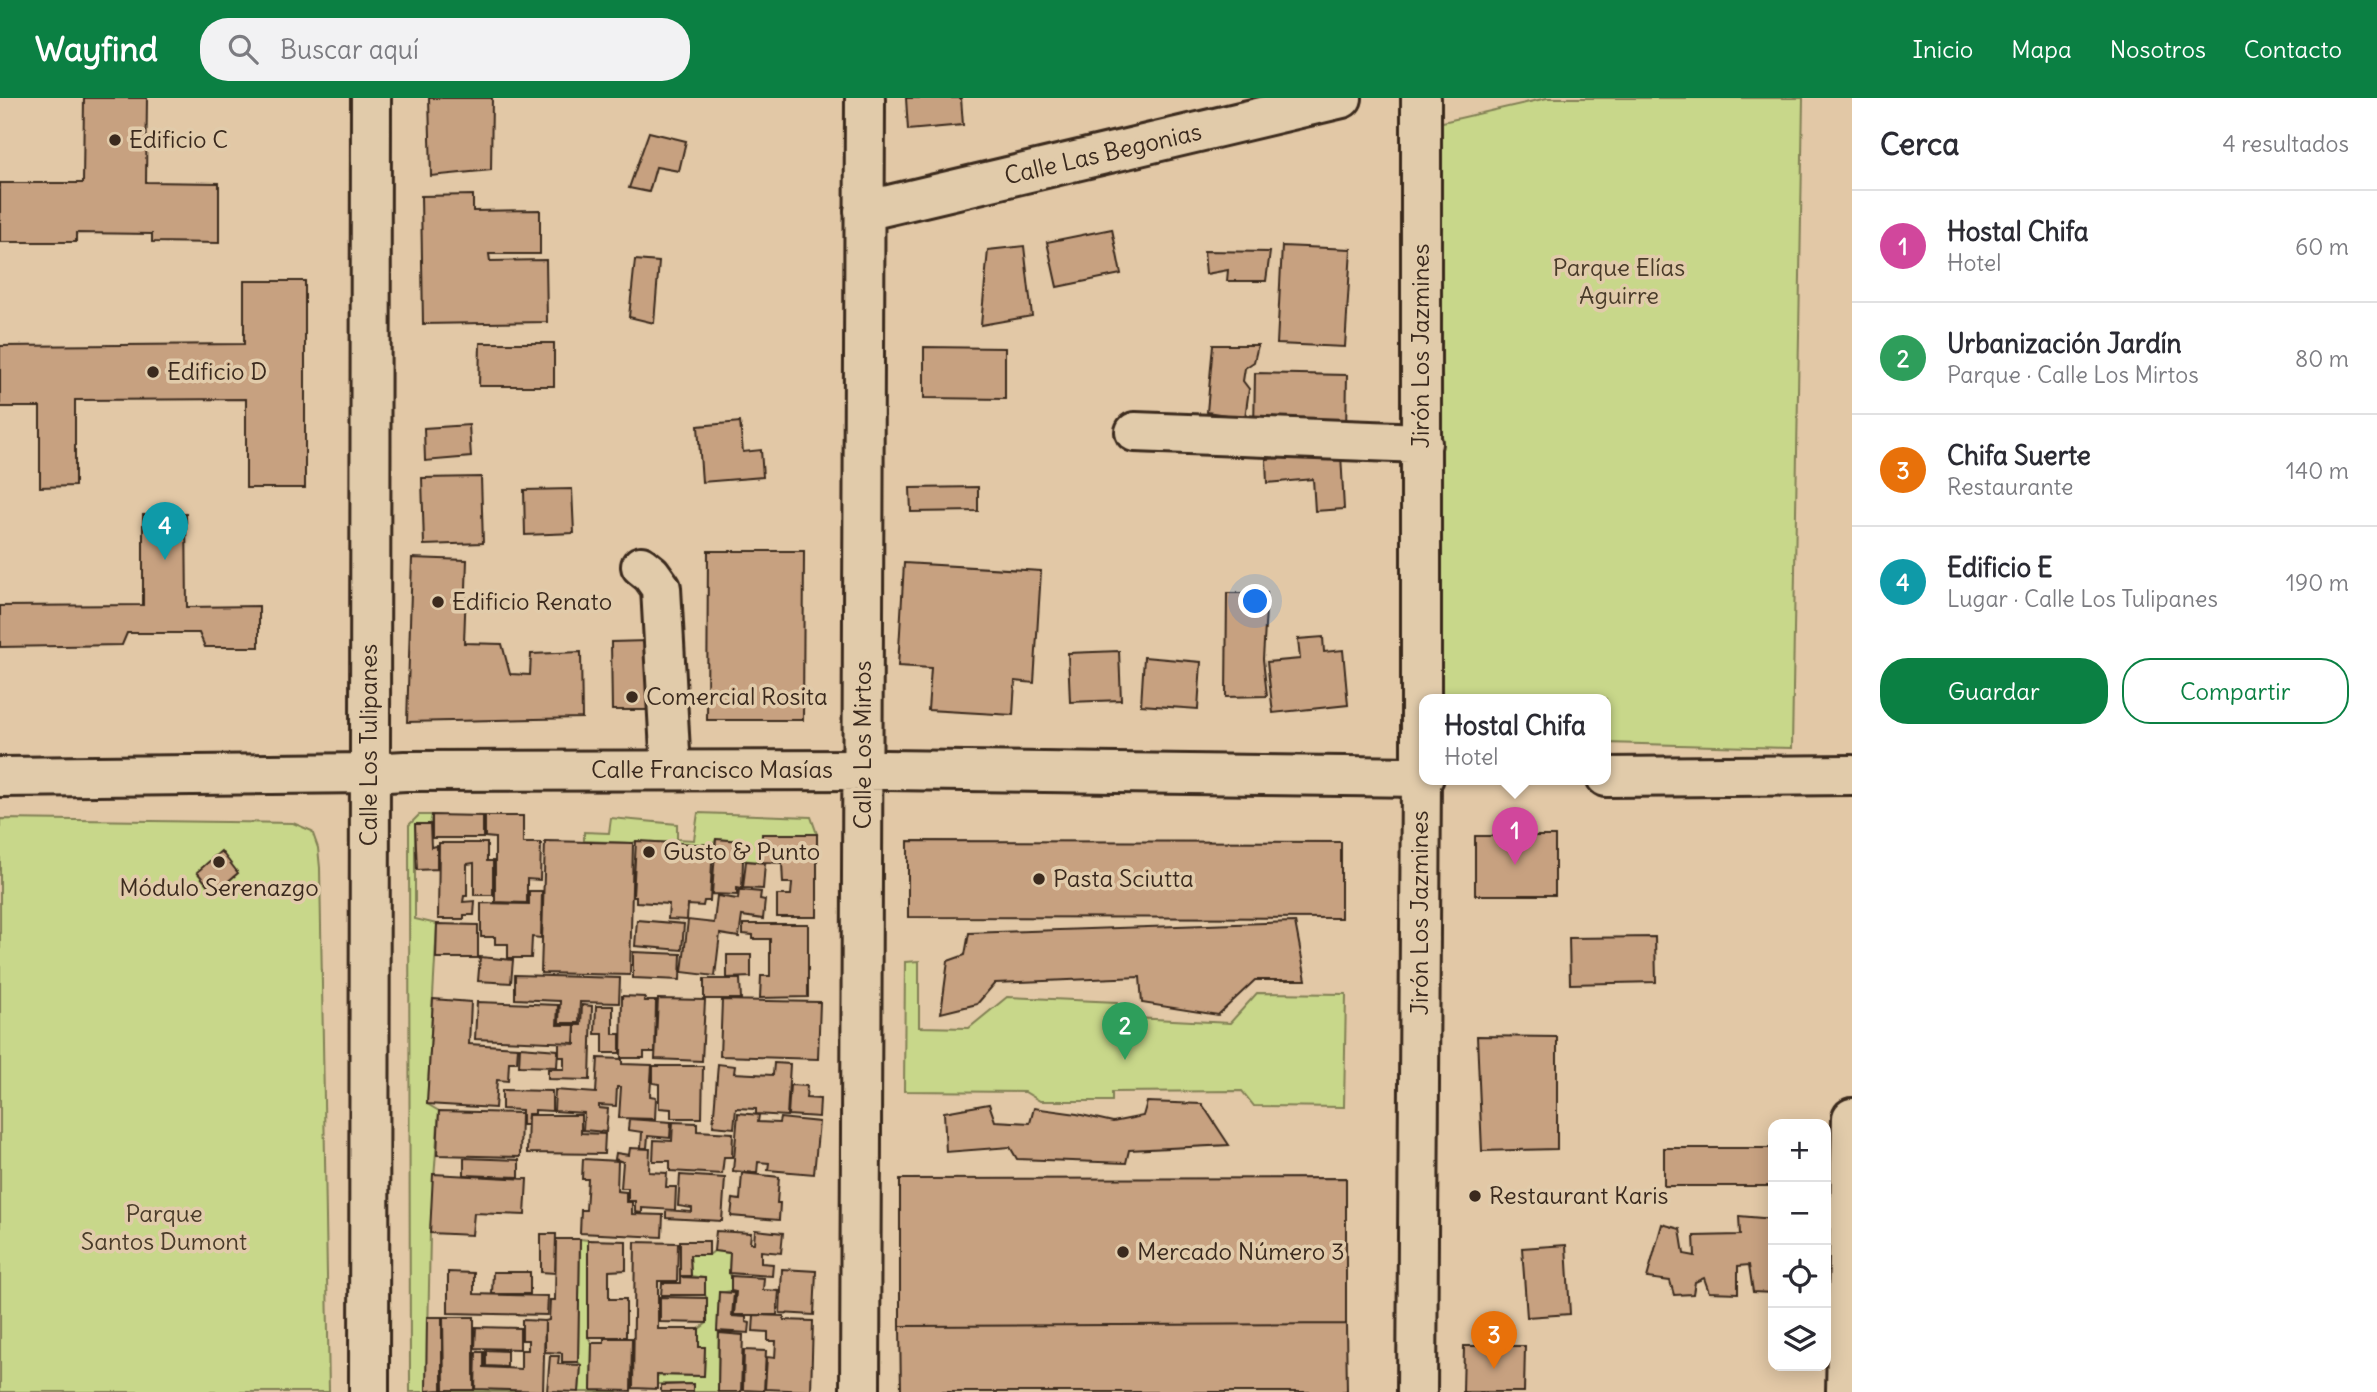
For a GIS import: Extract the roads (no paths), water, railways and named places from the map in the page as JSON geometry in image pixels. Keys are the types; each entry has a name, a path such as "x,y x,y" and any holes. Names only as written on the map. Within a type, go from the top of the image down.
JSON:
{"street":[{"name":"Calle Los Tulipanes","path":"369,1392 371,98"},
{"name":"Calle Los Mirtos","path":"860,1392 865,98"},
{"name":"Calle Las Begonias","path":"864,211 1342,98"},
{"name":"Jirón Los Jazmines","path":"1421,98 1423,694"},
{"path":"1135,432 1422,443"},
{"path":"641,566 661,588 671,770"},
{"name":"Calle Francisco Masías","path":"0,777 405,771 862,770 1419,778"},
{"path":"1611,776 1852,775"},
{"name":"Jirón Los Jazmines","path":"1418,1392 1423,785"},
{"path":"1846,1392 1852,1118"}],"place":[{"name":"Edificio C","path":"115,140"},
{"name":"Edificio D","path":"153,372"},
{"name":"Edificio E","path":"165,560"},
{"name":"Edificio Renato","path":"438,602"},
{"name":"Comercial Rosita","path":"632,697"},
{"name":"Gusto & Punto","path":"649,852"},
{"name":"Módulo Serenazgo","path":"219,862"},
{"name":"Hostal Chifa","path":"1515,865"},
{"name":"Pasta Sciutta","path":"1039,879"},
{"name":"Urbanización Jardín","path":"1125,1060"},
{"name":"Restaurant Karis","path":"1475,1196"},
{"name":"Mercado Número 3","path":"1123,1252"},
{"name":"Chifa Suerte","path":"1494,1369"}],"park label":[{"name":"Parque Elías Aguirre","path":"1619,282"},
{"name":"Parque Santos Dumont","path":"164,1228"}]}
